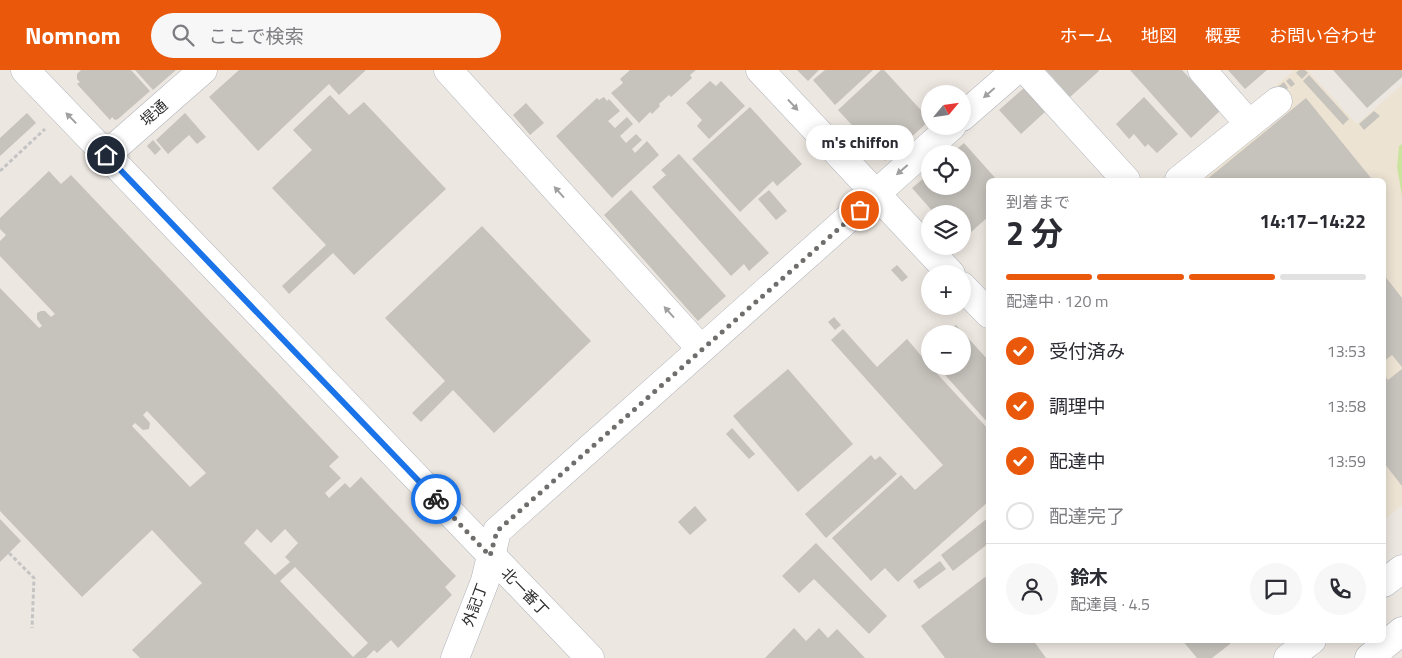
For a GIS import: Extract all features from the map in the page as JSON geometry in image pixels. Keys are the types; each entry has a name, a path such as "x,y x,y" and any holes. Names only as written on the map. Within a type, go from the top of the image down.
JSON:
{"street":[{"name":"北一番丁","path":"25,70 590,658"},
{"name":"堤通","path":"106,155 203,70"},
{"path":"448,70 701,348"},
{"path":"760,70 943,265"},
{"path":"971,109 1016,70"},
{"path":"1026,70 1124,178"},
{"path":"1202,70 1245,119"},
{"path":"1181,178 1245,119 1278,101"},
{"name":"外記丁","path":"455,658 485,581 497,531 942,135"},
{"path":"971,295 986,311"},
{"path":"1386,581 1402,569"},
{"path":"1369,658 1402,631"}],"path":[{"path":"0,171 52,123"},
{"path":"9,553 34,578 32,628"}],"shaded area":[{"path":"1295,70 1307,70 1357,124 1402,85 1402,505 1386,518 1386,178 1162,178"}],"green space":[{"path":"1402,144 1402,196 1397,167 1399,146"}],"building":[{"path":"81,70 131,70 150,91 118,119 115,120 112,117 110,120 77,84 80,82 77,79 77,74"},
{"path":"135,70 176,70 153,90"},
{"path":"239,70 366,70 339,95 329,84 258,151 209,97"},
{"path":"630,70 696,70 690,75 692,78 671,97 669,95 652,114 650,112 639,123 611,93 623,83 620,79"},
{"path":"797,70 819,70 808,81"},
{"path":"825,70 873,70 835,105 813,80"},
{"path":"881,70 884,70 921,110 921,128 885,161 838,110"},
{"path":"1046,70 1098,70 1099,71 1070,97"},
{"path":"1130,70 1182,70 1220,111 1191,138"},
{"path":"1228,70 1267,70 1245,89"},
{"path":"1299,70 1305,70 1308,73 1302,79 1296,73"},
{"path":"1333,70 1402,70 1402,77 1367,108"},
{"path":"1309,75 1349,119 1343,125 1303,81"},
{"path":"1290,78 1295,84 1291,87 1286,81"},
{"path":"710,81 716,86 721,81 745,106 709,139 697,126 702,120 686,103"},
{"path":"1284,82 1288,88 1278,96 1274,90"},
{"path":"1024,88 1045,112 1021,134 999,110"},
{"path":"330,95 349,115 364,102 446,189 354,275 333,253 289,294 282,286 326,245 272,188 312,150 293,130"},
{"path":"604,97 607,101 609,99 620,111 608,121 615,128 627,117 633,124 620,136 626,143 636,134 642,140 632,149 635,153 647,141 659,155 612,198 556,136 597,98 599,100"},
{"path":"1144,97 1178,134 1157,153 1148,144 1145,147 1134,134 1129,139 1116,124"},
{"path":"1306,98 1371,178 1208,178"},
{"path":"526,103 544,123 530,135 513,115"},
{"path":"750,107 802,164 777,186 773,181 740,212 692,159"},
{"path":"1374,111 1380,116 1364,130 1359,124"},
{"path":"27,113 36,123 0,156 0,138"},
{"path":"185,113 206,137 197,144 189,135 168,154 156,140"},
{"path":"153,140 161,149 155,155 147,146"},
{"path":"971,151 995,178 986,178 986,219 971,232 971,205 927,205 912,188 921,180 921,195 971,195"},
{"path":"679,154 769,253 749,271 744,264 731,276 652,187 666,175 661,170"},
{"path":"49,171 61,184 71,175 339,457 329,466 341,478 325,493 329,498 345,483 350,488 361,477 456,576 445,587 452,595 398,648 391,640 377,653 374,650 366,658 140,658 132,650 202,583 152,530 82,597 0,511 0,288 39,328 42,326 37,319 37,313 45,311 51,317 55,314 0,256 0,241 6,235 0,229 0,218","holes":["147,411 206,473 190,487 132,426 135,423 143,430 149,429 150,423 143,415","257,529 271,543 285,529 298,543 285,557 290,562 275,575 244,543","295,567 368,643 353,657 280,581"]},
{"path":"631,190 726,296 698,321 604,215"},
{"path":"769,190 787,211 776,220 758,199"},
{"path":"482,226 591,341 494,433 453,390 421,422 412,413 445,381 385,318"},
{"path":"897,265 908,277 902,282 891,270"},
{"path":"1386,278 1402,298 1402,367 1392,355 1386,360"},
{"path":"834,317 841,325 835,330 828,322"},
{"path":"843,329 877,367 907,339 921,355 921,375 938,375 986,427 986,504 898,582 885,568 871,581 832,538 901,475 915,490 943,465 831,340"},
{"path":"971,341 986,358 986,421 945,375 971,375"},
{"path":"788,369 853,444 798,492 733,416"},
{"path":"1402,369 1402,486 1386,466 1386,378 1388,380"},
{"path":"732,428 755,454 749,459 726,434"},
{"path":"871,455 875,460 880,456 897,474 826,538 805,514"},
{"path":"695,506 707,520 690,535 678,522"},
{"path":"0,519 21,541 0,562"},
{"path":"986,519 986,545 953,571 941,555"},
{"path":"816,543 887,616 869,634 814,579 799,593 782,576"},
{"path":"940,561 946,569 919,589 913,581"},
{"path":"985,577 986,643 1035,643 1046,658 945,658 921,626"},
{"path":"794,628 806,641 819,628 828,638 837,629 865,658 765,658"},
{"path":"1184,643 1230,643 1212,658 1197,658"}],"way so far":[{"path":"436,499 490,556 497,531 701,348 860,210"}],"place":[{"name":"m's chiffon","path":"860,210"}],"route":[{"path":"106,155 436,499"}]}
